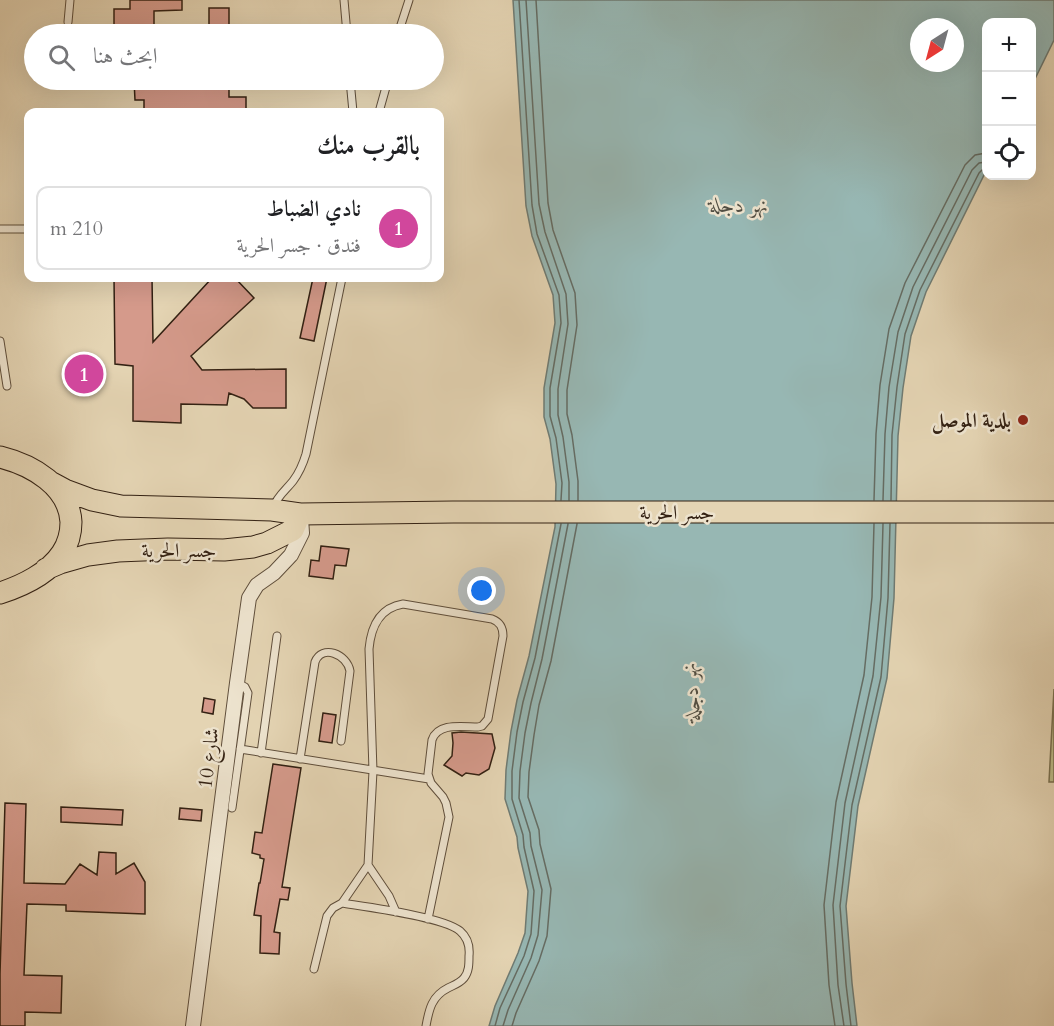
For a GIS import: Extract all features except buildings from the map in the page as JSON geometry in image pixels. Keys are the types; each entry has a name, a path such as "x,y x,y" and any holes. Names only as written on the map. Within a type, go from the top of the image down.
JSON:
{"main road":[{"name":"جسر الحرية","path":"0,457 29,468 72,493 121,506 272,510 300,514 1054,512"},
{"path":"0,593 27,582 56,562 64,552 69,540 71,515 61,492 52,483"},
{"name":"جسر الحرية","path":"46,569 74,559 103,553 168,549 231,550 253,547 293,530 300,514"}],"street":[{"name":"شارع 10","path":"193,1026 251,593 291,555 302,533 300,514"}],"lane":[{"path":"68,22 70,0"},
{"path":"344,0 346,24"},
{"path":"401,24 409,0"},
{"path":"351,90 353,108"},
{"path":"380,108 385,90"},
{"path":"0,229 24,229"},
{"path":"272,510 279,496 298,474 306,454 341,282"},
{"path":"0,341 0,353 7,386"},
{"path":"314,969 327,916 333,908 342,903 368,866 373,771 369,649 371,634 380,615 390,607 403,604 497,621 503,630 486,723 478,727 445,728 436,732 432,740 427,770 429,779 447,803 449,817 428,919"},
{"path":"261,753 277,636"},
{"path":"300,759 315,662 318,656 325,653 339,655 349,666 350,671 341,741"},
{"path":"232,808 248,693 245,687 237,684"},
{"path":"240,749 429,779"},
{"path":"368,866 389,896 396,912"},
{"path":"342,903 396,912 449,925 460,931 467,941 470,952 469,967 465,976 434,999 426,1026"}],"green space":[{"path":"1054,689 1054,782 1049,782"}],"water":[{"name":"نهر دجلة","path":"513,0 1054,0 1054,40 1036,77 1036,18 982,18 982,179 926,292 911,336 898,436 894,598 887,678 858,806 846,906 857,1026 489,1026 525,933 528,891 517,837 505,799 506,770 517,700 529,656 555,527 556,484 550,439 544,417 544,388 555,323 553,295 532,236 526,206"}],"place":[{"name":"نادي الضباط","path":"84,374"},
{"name":"بلدية الموصل","path":"1023,420"}]}
